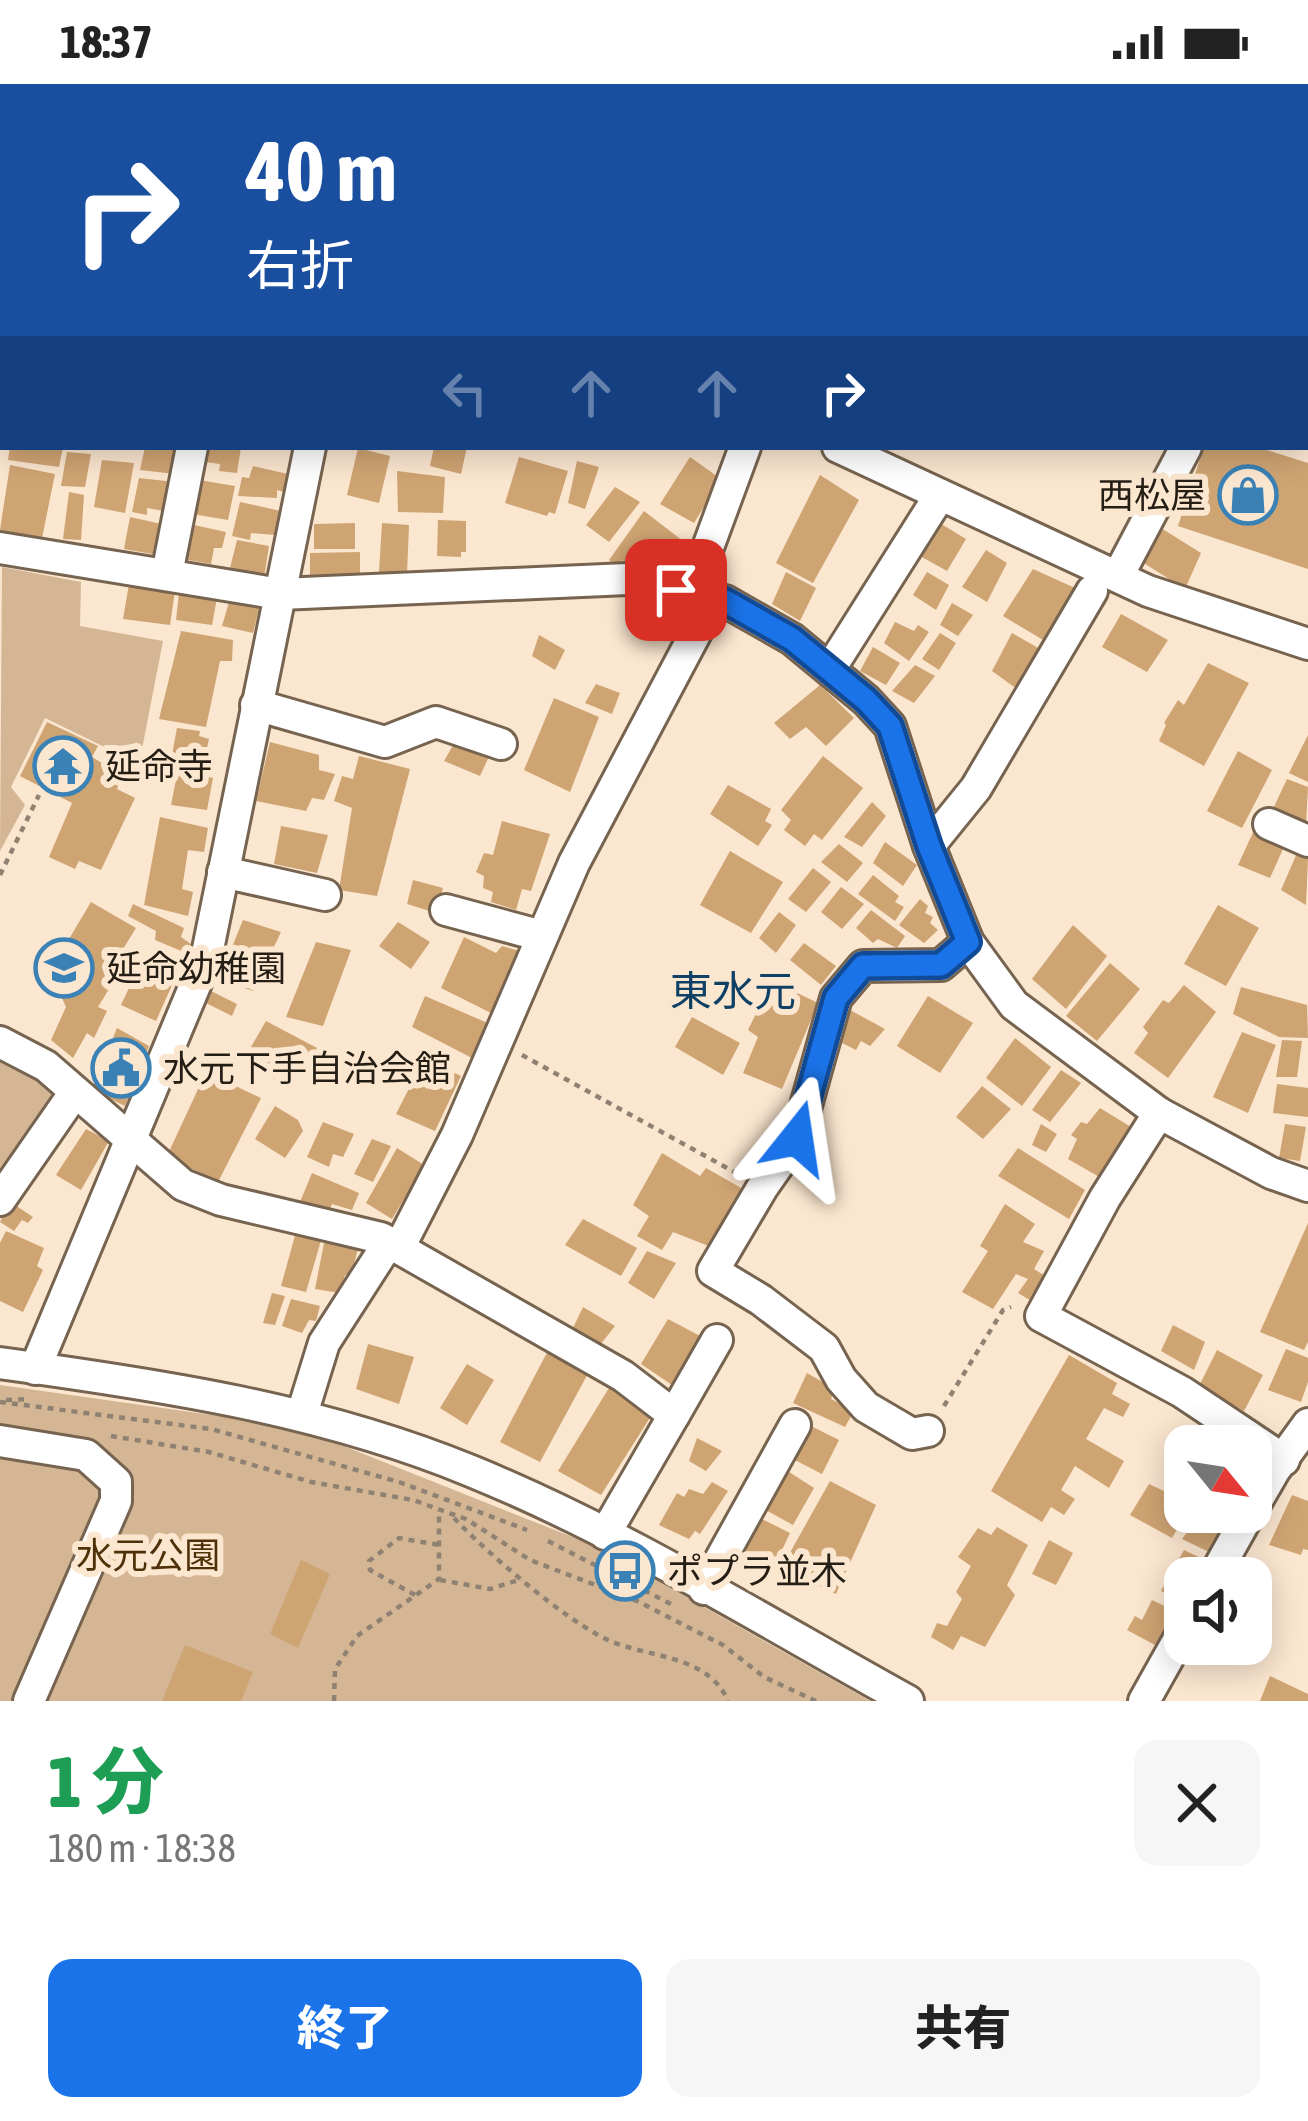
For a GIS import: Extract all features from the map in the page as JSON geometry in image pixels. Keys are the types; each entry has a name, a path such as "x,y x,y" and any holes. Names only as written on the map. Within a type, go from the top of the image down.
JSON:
{"street":[{"path":"167,574 192,450"},
{"path":"35,1369 206,959 309,450"},
{"path":"302,1414 324,1343 394,1245 457,1135 542,936 623,766 702,621 706,550 744,450"},
{"path":"844,450 940,495 1105,584 1308,644"},
{"path":"929,846 976,788 1184,450"},
{"path":"830,668 940,495"},
{"path":"0,548 280,594 628,579 705,596 751,614 830,668 890,726 929,846 968,942 1014,1005 1159,1113 1255,1165 1308,1186"},
{"path":"256,705 385,742 436,722 502,744"},
{"path":"1269,824 1308,841"},
{"path":"223,872 325,895"},
{"path":"446,910 542,936"},
{"path":"928,1431 912,1434 866,1407 841,1379 824,1348 713,1270 797,1138 836,998 863,966 941,965 968,942"},
{"path":"0,1042 46,1066 183,1185 206,1196 394,1245 622,1376 674,1415"},
{"path":"0,1200 75,1092"},
{"path":"1159,1113 1040,1316 1182,1392 1284,1460"},
{"path":"605,1534 717,1340"},
{"path":"0,1363 179,1389 302,1414 469,1470 605,1534 908,1701"},
{"path":"1272,1479 1308,1424"},
{"path":"704,1588 795,1425"},
{"path":"0,1441 86,1454 116,1482 116,1502 29,1701"},
{"path":"1144,1701 1164,1665"}],"path":[{"path":"0,875 39,795"},
{"path":"496,1040 762,1188"},
{"path":"928,1431 1004,1310 1018,1305 1040,1316"},
{"path":"0,1402 211,1429 399,1482 531,1532 671,1604"},
{"path":"101,1434 209,1452 311,1482 364,1489 450,1514 558,1573 638,1601 723,1645 764,1677 816,1701"},
{"path":"439,1510 439,1579"},
{"path":"450,1514 522,1579 602,1637 630,1649 672,1657 706,1675 722,1688 728,1701"},
{"path":"415,1595 370,1570 369,1561 400,1538 439,1545"},
{"path":"334,1701 334,1669 357,1636 439,1579 490,1589 522,1579"}],"green space":[{"path":"2,567 81,582 80,626 163,641 141,754 127,758 45,718 11,787 25,805 0,851"},
{"path":"0,1052 65,1092 0,1191"},
{"name":"水元公園","path":"0,1385 296,1427 600,1548 870,1701 0,1701"}],"building":[{"path":"10,450 62,450 59,467 8,460"},
{"path":"144,450 179,450 175,474 140,470"},
{"path":"206,450 241,450 237,473 219,471 220,464 205,462"},
{"path":"358,450 390,456 379,503 347,495"},
{"path":"433,450 466,450 461,474 430,466"},
{"name":"西松屋","path":"1203,450 1267,450 1308,463 1308,569 1178,526"},
{"path":"67,452 91,454 85,487 61,486"},
{"path":"519,457 568,471 555,514 547,516 505,503"},
{"path":"690,457 721,479 694,523 660,504"},
{"path":"102,460 134,463 125,513 94,507"},
{"path":"577,461 599,467 585,509 568,503"},
{"path":"10,465 55,474 42,538 0,530"},
{"path":"253,466 288,474 284,492 277,490 277,498 238,496 242,477 249,478"},
{"path":"397,471 445,477 443,513 398,512"},
{"path":"820,475 859,500 813,583 776,563"},
{"path":"139,478 175,482 169,512 147,508 147,515 132,512"},
{"path":"199,480 235,486 228,520 192,514"},
{"path":"615,487 640,502 609,542 586,525"},
{"path":"69,492 84,495 81,540 63,539"},
{"path":"240,502 281,511 276,535 251,533 250,540 232,536"},
{"path":"644,511 692,548 672,574 634,568 622,560 618,568 609,560"},
{"path":"130,517 166,525 158,555 124,549"},
{"path":"438,520 466,521 466,552 461,557 437,556"},
{"path":"938,522 966,539 947,571 920,556"},
{"path":"355,523 355,549 314,549 314,524"},
{"path":"382,523 409,525 407,574 379,572"},
{"path":"194,525 226,532 222,548 214,548 211,564 188,560"},
{"path":"1161,528 1201,553 1185,589 1142,562"},
{"path":"237,540 269,546 264,578 229,572"},
{"path":"986,550 1007,563 987,602 962,587"},
{"path":"360,552 360,577 310,578 310,553"},
{"path":"1033,569 1075,588 1043,640 1003,616"},
{"path":"786,572 816,588 800,621 772,604"},
{"path":"927,572 949,585 936,610 913,595"},
{"path":"129,584 175,591 170,625 123,619"},
{"path":"179,593 217,598 212,625 176,620"},
{"path":"230,599 259,608 253,633 222,626"},
{"path":"952,603 973,615 958,636 940,625"},
{"path":"1121,614 1168,640 1147,672 1102,647"},
{"path":"895,622 914,631 918,625 929,632 909,661 884,643"},
{"path":"181,631 233,640 232,661 220,661 206,727 159,719"},
{"path":"940,633 956,643 939,670 922,659"},
{"path":"1012,633 1040,649 1017,689 992,671"},
{"path":"539,635 565,650 555,670 532,656"},
{"path":"873,647 900,663 886,685 860,671"},
{"path":"1208,663 1249,683 1204,766 1159,741 1178,700 1184,705"},
{"path":"915,665 935,676 914,703 892,691"},
{"path":"596,684 620,693 612,714 585,703"},
{"path":"820,685 854,718 826,746 806,727 790,739 774,723"},
{"path":"554,698 599,717 570,792 524,770"},
{"path":"47,722 98,746 92,757 122,775 117,789 135,798 101,870 79,861 75,869 49,857 72,803 20,776"},
{"path":"177,728 200,731 199,736 209,739 203,766 171,760"},
{"path":"459,735 493,748 480,776 444,761"},
{"path":"1308,735 1308,782 1289,773"},
{"path":"270,742 319,755 319,770 335,774 324,800 312,798 306,811 256,801"},
{"path":"1238,751 1272,770 1242,828 1207,811"},
{"path":"359,756 410,769 377,896 339,890 352,808 334,801 342,776 353,779"},
{"path":"823,756 863,788 822,840 814,834 805,846 784,830 791,820 781,810"},
{"path":"178,770 213,778 207,810 171,805"},
{"path":"1287,779 1308,787 1306,825 1272,811"},
{"path":"728,785 771,809 765,821 772,825 758,846 710,814"},
{"path":"872,802 886,816 862,847 844,837"},
{"path":"160,817 208,828 204,852 188,850 182,889 193,892 188,916 144,905"},
{"path":"502,821 550,834 531,891 522,889 516,910 491,902 493,892 483,888 484,876 476,872 484,853 493,855"},
{"path":"281,826 328,835 317,873 274,864"},
{"path":"1256,826 1287,840 1270,878 1238,865"},
{"path":"885,842 917,865 903,886 873,863"},
{"path":"839,844 863,863 847,882 821,862"},
{"path":"730,851 783,882 751,933 700,905"},
{"path":"1297,853 1308,858 1306,905 1281,890"},
{"path":"813,868 831,882 806,912 788,899"},
{"path":"873,875 899,896 895,902 904,907 895,921 858,894"},
{"path":"413,880 443,888 436,913 407,904"},
{"path":"841,887 864,904 842,929 821,912"},
{"path":"920,899 938,930 924,943 899,925"},
{"path":"91,902 136,928 123,949 131,953 98,1007 107,1011 94,1038 87,1033 73,1058 51,1040 66,1007 50,971"},
{"path":"133,904 184,928 181,937 191,944 186,953 155,940 156,931 128,916"},
{"path":"1218,905 1259,928 1226,986 1184,964"},
{"path":"871,910 905,936 897,948 878,939 873,943 856,928"},
{"path":"779,912 796,925 776,953 759,938"},
{"path":"243,920 281,932 253,991 219,979"},
{"path":"398,922 430,942 411,969 379,946"},
{"path":"1073,925 1107,956 1066,1009 1032,979"},
{"path":"464,937 496,953 502,946 520,951 491,1013 441,988"},
{"path":"316,942 351,950 323,1026 286,1017"},
{"path":"804,943 836,966 821,985 790,960"},
{"path":"156,954 181,965 156,1021 121,1005 135,975 143,979"},
{"path":"1110,963 1140,989 1097,1041 1066,1016"},
{"path":"772,981 818,1003 782,1089 743,1073 758,1037 748,1030"},
{"path":"1184,985 1216,1012 1168,1078 1134,1053 1148,1033 1143,1027 1163,1000 1169,1003"},
{"path":"1241,987 1307,1005 1308,1038 1279,1037 1233,1014"},
{"path":"211,991 237,1004 232,1016 206,1003"},
{"path":"425,996 490,1024 472,1058 412,1027"},
{"path":"928,996 973,1023 940,1073 897,1046"},
{"path":"850,1010 885,1029 870,1046 861,1041 856,1050 834,1039"},
{"path":"692,1017 740,1043 723,1075 675,1047"},
{"path":"266,1021 317,1048 299,1078 287,1072 280,1082 250,1064 257,1052 251,1047"},
{"name":"水元下手自治会館","path":"117,1028 149,1046 125,1106 92,1090"},
{"path":"1242,1032 1276,1045 1248,1113 1213,1097"},
{"path":"1015,1038 1051,1067 1022,1106 986,1078"},
{"path":"1282,1040 1302,1041 1297,1077 1276,1077"},
{"path":"424,1059 461,1076 435,1131 396,1114"},
{"path":"1061,1070 1081,1083 1050,1122 1032,1110"},
{"path":"206,1072 261,1098 218,1182 167,1156"},
{"path":"1277,1084 1308,1088 1308,1117 1273,1113"},
{"path":"982,1086 1011,1109 983,1139 956,1117"},
{"path":"275,1106 298,1120 303,1131 285,1158 255,1139"},
{"path":"1100,1108 1136,1130 1101,1178 1068,1159 1077,1139 1071,1135"},
{"path":"323,1122 354,1134 343,1157 333,1154 329,1167 307,1157"},
{"path":"1041,1124 1057,1134 1046,1152 1032,1145"},
{"path":"1285,1124 1306,1127 1300,1161 1279,1158"},
{"path":"86,1129 109,1141 81,1190 56,1175"},
{"path":"372,1139 391,1146 373,1182 354,1174"},
{"path":"397,1148 424,1165 392,1219 366,1203"},
{"path":"1018,1148 1085,1190 1069,1219 998,1176"},
{"path":"662,1153 700,1176 706,1168 743,1189 711,1247 673,1232 662,1250 637,1236 649,1216 633,1205"},
{"path":"312,1173 359,1193 352,1210 332,1204 328,1214 300,1202"},
{"path":"9,1201 33,1217 28,1223 22,1220 14,1231 0,1222"},
{"path":"1005,1204 1035,1224 1023,1242 1044,1251 1034,1269 1050,1279 1033,1302 1018,1293 1028,1279 1016,1274 993,1309 962,1292 988,1251 980,1246"},
{"path":"583,1219 637,1248 621,1276 565,1245"},
{"path":"1308,1223 1308,1342 1304,1350 1260,1332"},
{"path":"6,1231 44,1248 37,1266 43,1270 23,1312 0,1301 0,1243"},
{"path":"296,1232 322,1237 306,1292 281,1286"},
{"path":"325,1238 359,1245 351,1275 345,1275 340,1293 315,1289"},
{"path":"647,1251 676,1263 654,1299 628,1283"},
{"path":"272,1293 285,1296 275,1325 263,1323"},
{"path":"291,1299 320,1306 316,1321 309,1320 302,1333 282,1326"},
{"path":"583,1307 615,1326 600,1345 572,1330"},
{"path":"668,1319 702,1337 675,1387 641,1364"},
{"path":"1173,1325 1205,1342 1194,1370 1161,1351"},
{"path":"368,1344 414,1357 399,1404 356,1389"},
{"path":"551,1345 591,1368 540,1462 500,1442"},
{"path":"1286,1349 1308,1358 1308,1382 1301,1402 1268,1390"},
{"path":"1217,1350 1263,1375 1244,1411 1199,1386"},
{"path":"1069,1355 1117,1383 1112,1394 1130,1404 1123,1417 1104,1408 1086,1439 1124,1461 1109,1488 1075,1466 1061,1490 1075,1499 1064,1515 1051,1507 1042,1522 991,1491"},
{"path":"467,1364 494,1380 467,1425 440,1408"},
{"path":"807,1373 835,1389 831,1399 854,1411 845,1427 793,1403"},
{"path":"609,1388 653,1413 601,1495 558,1471"},
{"path":"809,1425 839,1440 822,1474 791,1458"},
{"path":"697,1438 722,1451 706,1471 689,1461"},
{"path":"786,1470 814,1488 793,1525 762,1508"},
{"path":"830,1481 876,1505 836,1594 782,1567"},
{"path":"712,1482 728,1491 700,1534 695,1531 689,1539 659,1525 677,1493 684,1497 689,1489 703,1494"},
{"path":"1149,1484 1164,1491 1164,1533 1175,1533 1172,1538 1130,1515"},
{"path":"1292,1495 1308,1501 1308,1550 1303,1549 1301,1555 1269,1545"},
{"path":"760,1518 790,1533 773,1569 742,1555"},
{"path":"997,1527 1028,1545 1007,1585 1015,1595 985,1647 961,1636 953,1650 931,1637 937,1623 947,1626 962,1599 956,1592 971,1566 958,1557 978,1528 991,1535"},
{"path":"1186,1533 1222,1533 1211,1553 1182,1539"},
{"path":"1049,1540 1073,1553 1056,1585 1032,1574"},
{"path":"301,1560 330,1574 298,1648 270,1634"},
{"path":"1152,1600 1164,1606 1164,1630 1155,1645 1127,1630 1135,1616 1142,1620"},
{"path":"185,1645 253,1672 241,1701 162,1701"},
{"path":"1270,1676 1308,1694 1308,1701 1260,1701"}],"place":[{"name":"西松屋","path":"1248,495"},
{"name":"延命寺","path":"63,766"},
{"name":"延命幼稚園","path":"64,968"},
{"name":"水元下手自治会館","path":"121,1068"},
{"name":"ポプラ並木","path":"625,1571"}],"district":[{"name":"東水元","path":"733,991"}],"route":[{"path":"676,590 725,601 792,639 890,726 929,846 968,942 941,965 863,966 836,998 797,1138"}]}
